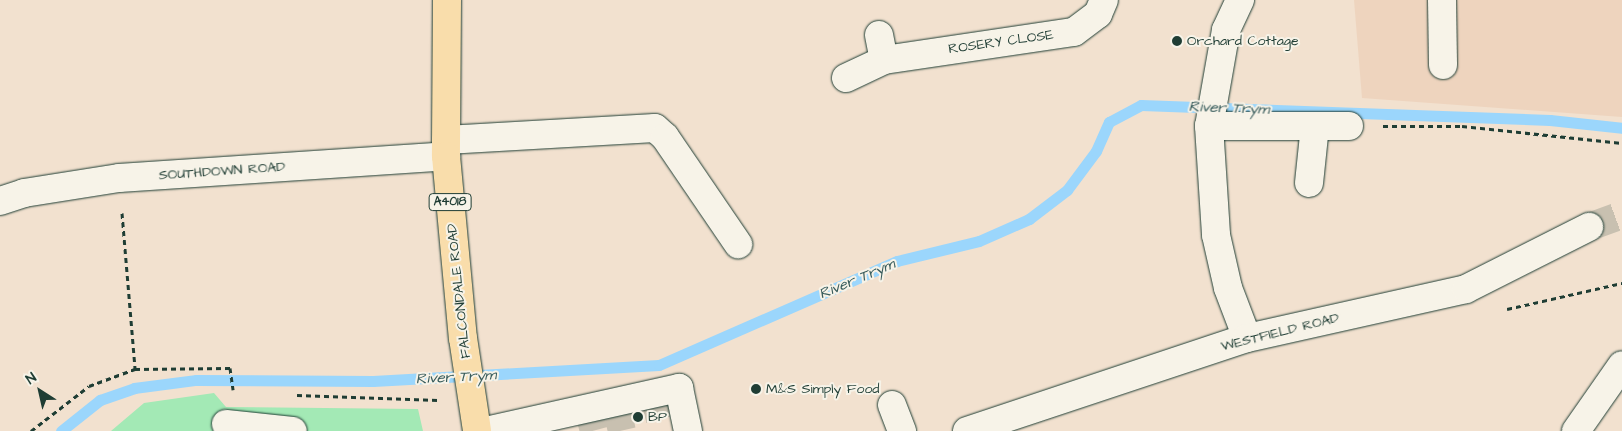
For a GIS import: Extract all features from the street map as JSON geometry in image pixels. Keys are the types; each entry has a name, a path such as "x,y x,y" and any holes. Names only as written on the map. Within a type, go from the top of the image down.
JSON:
{"main road":[{"name":"FALCONDALE ROAD","path":"447,0 446,148 462,338 477,431"}],"street":[{"name":"ROSERY CLOSE","path":"846,78 881,47 1074,32 1098,14 1104,0"},
{"path":"1240,0 1226,30 1209,126 1216,235 1228,288 1247,338"},
{"path":"1442,0 1443,65"},
{"path":"1209,126 1349,126"},
{"path":"1309,183 1315,126"},
{"name":"SOUTHDOWN ROAD","path":"0,201 24,193 119,178 655,128 665,137 738,244"},
{"name":"WESTFIELD ROAD","path":"967,431 1247,338 1466,289 1589,227"},
{"path":"1576,431 1622,365"},
{"path":"486,431 590,414 616,408 679,388 688,431"},
{"path":"892,405 902,431"},
{"path":"226,424 292,431"}],"path":[{"path":"1349,126 1462,126 1622,143"},
{"path":"119,178 135,369"},
{"path":"1466,289 1507,309 1622,283"},
{"path":"31,431 89,386 135,369 230,368 234,395"},
{"path":"292,395 374,396 473,403"}],"shaded area":[{"path":"1354,0 1622,0 1622,117 1362,98"}],"green space":[{"path":"214,393 226,407 418,409 423,431 111,431 144,403"}],"waterway":[{"name":"River Trym","path":"61,431 100,400 134,388 196,380 373,381 659,365 897,261 979,241 1029,219 1067,190 1096,151 1109,122 1141,105 1550,120 1622,128"}],"tunnel":[{"path":"1589,227 1622,215"},
{"path":"653,392 663,431"},
{"path":"618,414 622,431"},
{"path":"591,420 594,431"}],"place":[{"name":"Orchard Cottage","path":"1177,41"},
{"name":"M&S Simply Food","path":"756,389"},
{"name":"BP","path":"638,417"}]}
